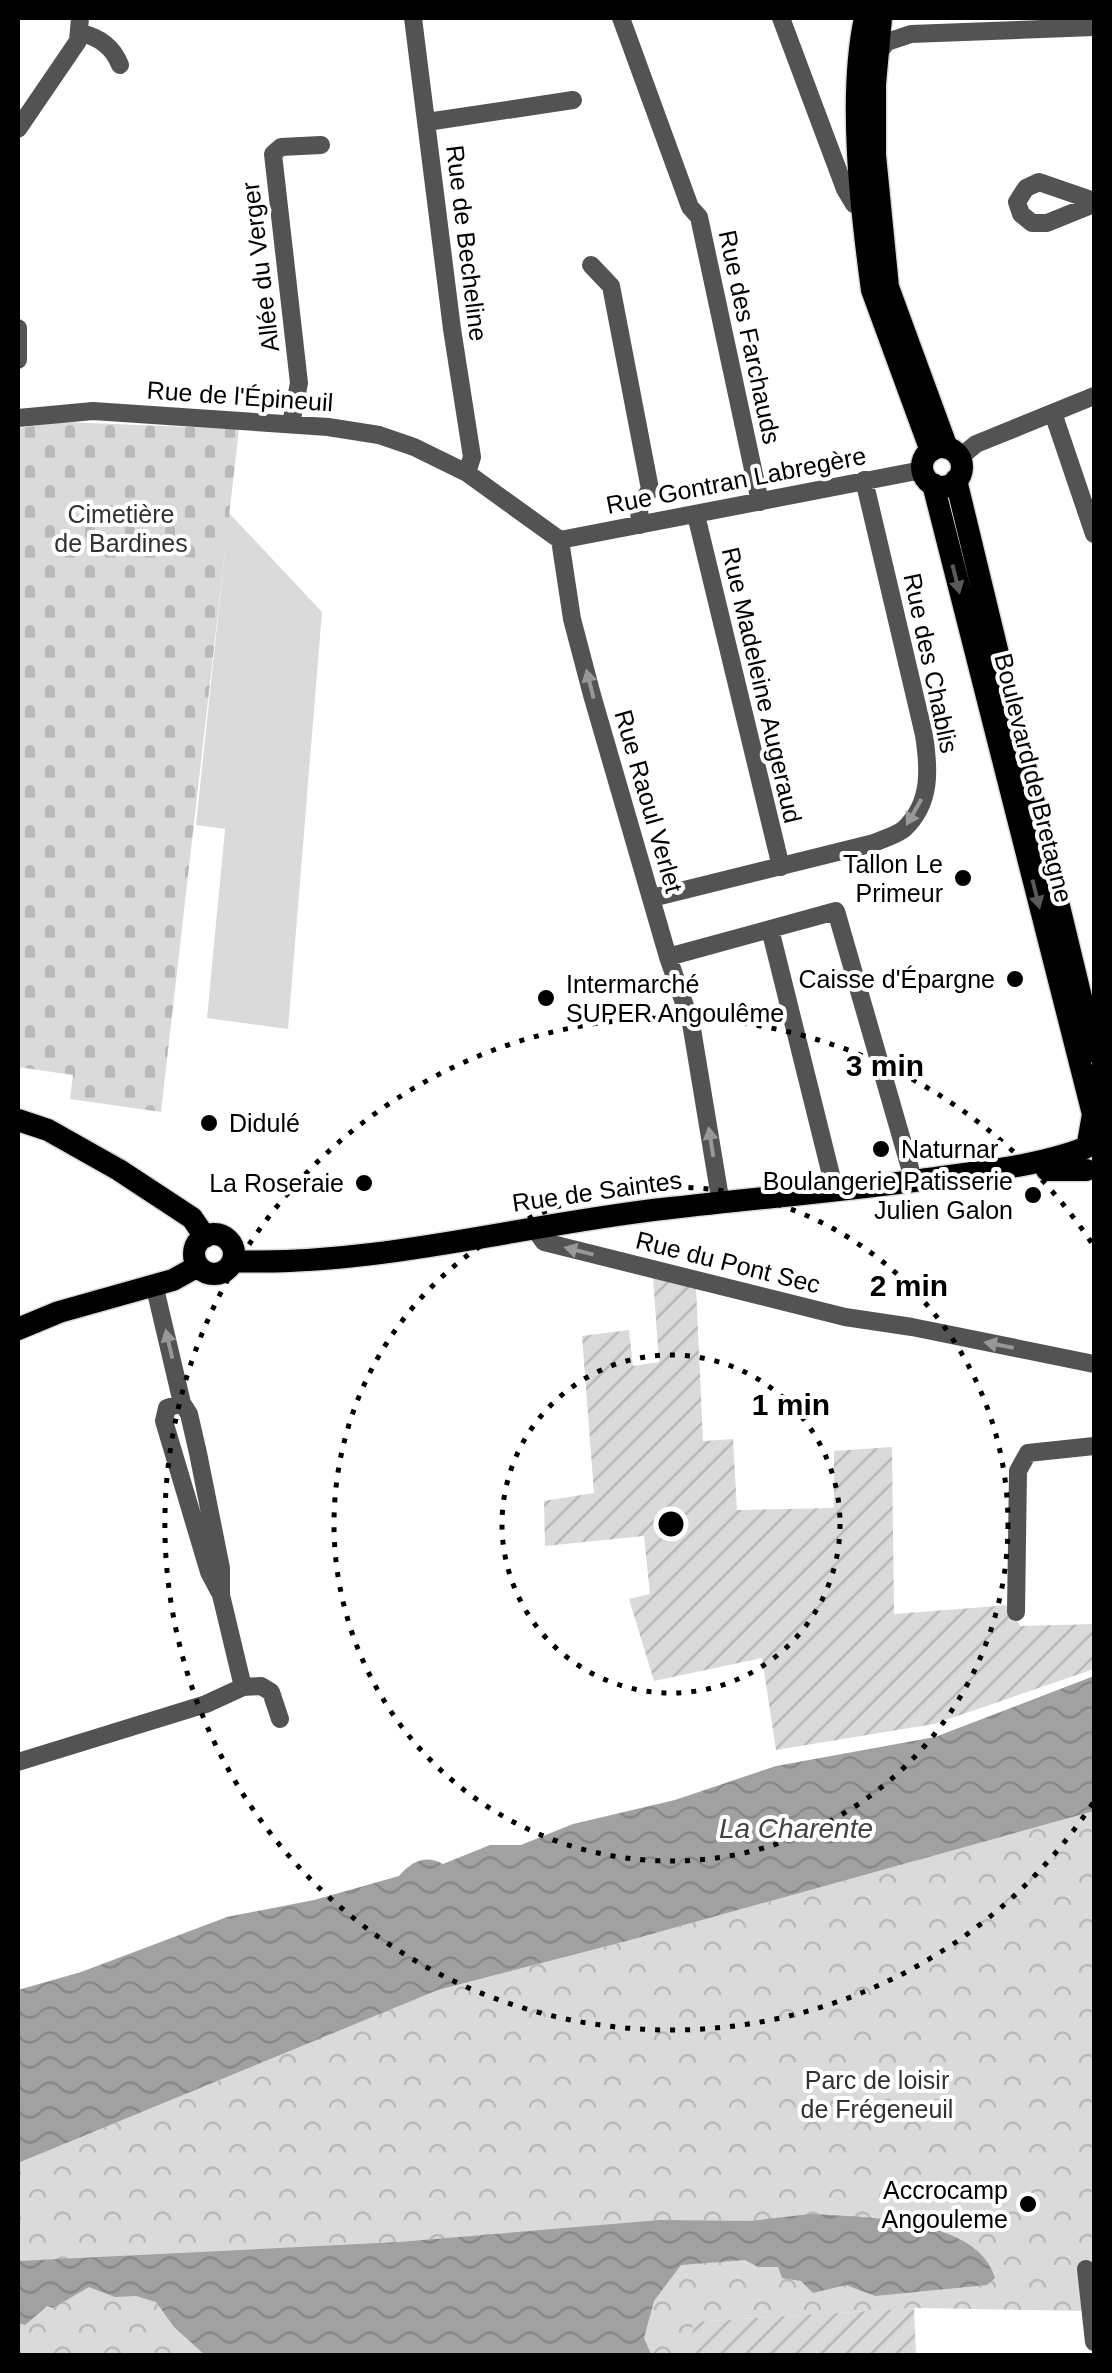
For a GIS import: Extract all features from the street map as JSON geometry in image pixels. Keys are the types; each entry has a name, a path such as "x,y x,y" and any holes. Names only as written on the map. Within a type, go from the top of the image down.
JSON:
{"main road":[{"name":"Boulevard de Bretagne","path":"865,18 859,124 860,207 872,290 941,465 1093,1114 1090,1156"},
{"name":"Boulevard de Bretagne","path":"882,18 877,54 875,155 888,287 941,465 1094,1050"},
{"path":"18,1120 48,1130 119,1170 192,1218 204,1237"},
{"name":"Rue de Saintes","path":"233,1261 285,1263 350,1256 672,1208 911,1182 1090,1156"},
{"path":"216,1235 227,1239 234,1249 233,1261 220,1274 207,1273 198,1266 194,1253 204,1237 216,1235"},
{"path":"18,1329 59,1312 173,1280 198,1266"}],"street":[{"name":"Rue de Becheline","path":"413,18 472,457 460,469"},
{"name":"Rue des Farchauds","path":"621,18 690,206 698,217 760,502"},
{"path":"780,18 845,188 860,207"},
{"path":"882,18 912,34"},
{"path":"18,129 72,52 80,25 113,51 120,65"},
{"path":"877,54 888,42 912,34 1094,27"},
{"path":"427,122 573,100"},
{"path":"826,134 848,134 859,124"},
{"name":"Allée du Verger","path":"291,424 298,383 273,158 274,150 281,147 321,144"},
{"path":"591,265 611,286 650,488 639,508 640,526"},
{"path":"18,328 18,360"},
{"name":"Rue Gontran Labregère","path":"560,540 941,465 976,444 1094,396"},
{"name":"Rue de l'Épineuil","path":"18,418 93,411 291,424 379,435 414,446 460,469"},
{"path":"1053,413 1094,534"},
{"path":"460,469 560,540"},
{"name":"Rue des Chablis","path":"652,898 874,843 904,830 928,788 930,774 924,735 864,480"},
{"name":"Rue Madeleine Augeraud","path":"696,514 780,867"},
{"name":"Rue Raoul Verlet","path":"560,540 572,619 668,957 691,1023 721,1204"},
{"path":"668,957 836,911 911,1182"},
{"path":"770,928 836,1190"},
{"name":"Rue du Pont Sec","path":"534,1228 544,1242 845,1316 1094,1364"},
{"path":"154,1284 182,1403 189,1414 218,1549 221,1595 242,1687"},
{"path":"1016,1612 1018,1471 1023,1458 1028,1453 1094,1446"},
{"path":"18,1762 206,1704 242,1687 261,1686 271,1692 280,1719"},
{"path":"1086,2269 1094,2342"}],"green space":[{"name":"Cimetière de Bardines","path":"64,422 239,429 161,1112 70,1099 73,1075 18,1067 18,428"},
{"path":"229,513 322,612 288,1029 207,1018 225,829 196,825"},
{"path":"653,1277 696,1287 703,1441 733,1439 737,1510 834,1508 834,1451 892,1447 894,1614 1011,1605 1020,1626 1094,1624 1094,1669 934,1724 776,1750 762,1658 654,1681 629,1599 650,1594 644,1536 545,1546 544,1501 594,1493 582,1336 629,1330 633,1366 659,1362"},
{"name":"Parc de loisir de Frégeneuil","path":"1094,1811 1094,2311 914,2308 693,2322 694,2356 18,2355 18,2163 438,1990"},
{"path":"914,2308 916,2355 694,2355 692,2322"}],"water":[{"name":"La Charente","path":"1094,1676 1094,1811 438,1990 18,2163 18,1990 81,1972 227,1917 314,1900 399,1876 419,1861 443,1864 490,1845 521,1845 573,1824 675,1800 776,1766 935,1737"},
{"path":"811,2214 888,2220 943,2232 967,2243 985,2258 995,2278 987,2285 875,2296 846,2285 813,2293 801,2281 782,2278 778,2267 758,2267 745,2260 681,2265 654,2301 644,2338 652,2356 205,2355 174,2327 156,2302 136,2296 115,2297 89,2287 53,2308 47,2306 25,2325 18,2323 18,2261 399,2242 660,2220 750,2221"}],"place":[{"name":"Tallon Le Primeur","path":"963,878"},
{"name":"Caisse d'Épargne","path":"1015,979"},
{"name":"Intermarché SUPER Angoulême","path":"546,998"},
{"name":"Didulé","path":"209,1123"},
{"name":"Naturnar","path":"881,1149"},
{"name":"La Roseraie","path":"364,1183"},
{"name":"Boulangerie Patisserie Julien Galon","path":"1033,1195"},
{"name":"Accrocamp Angouleme","path":"1028,2204"}]}
